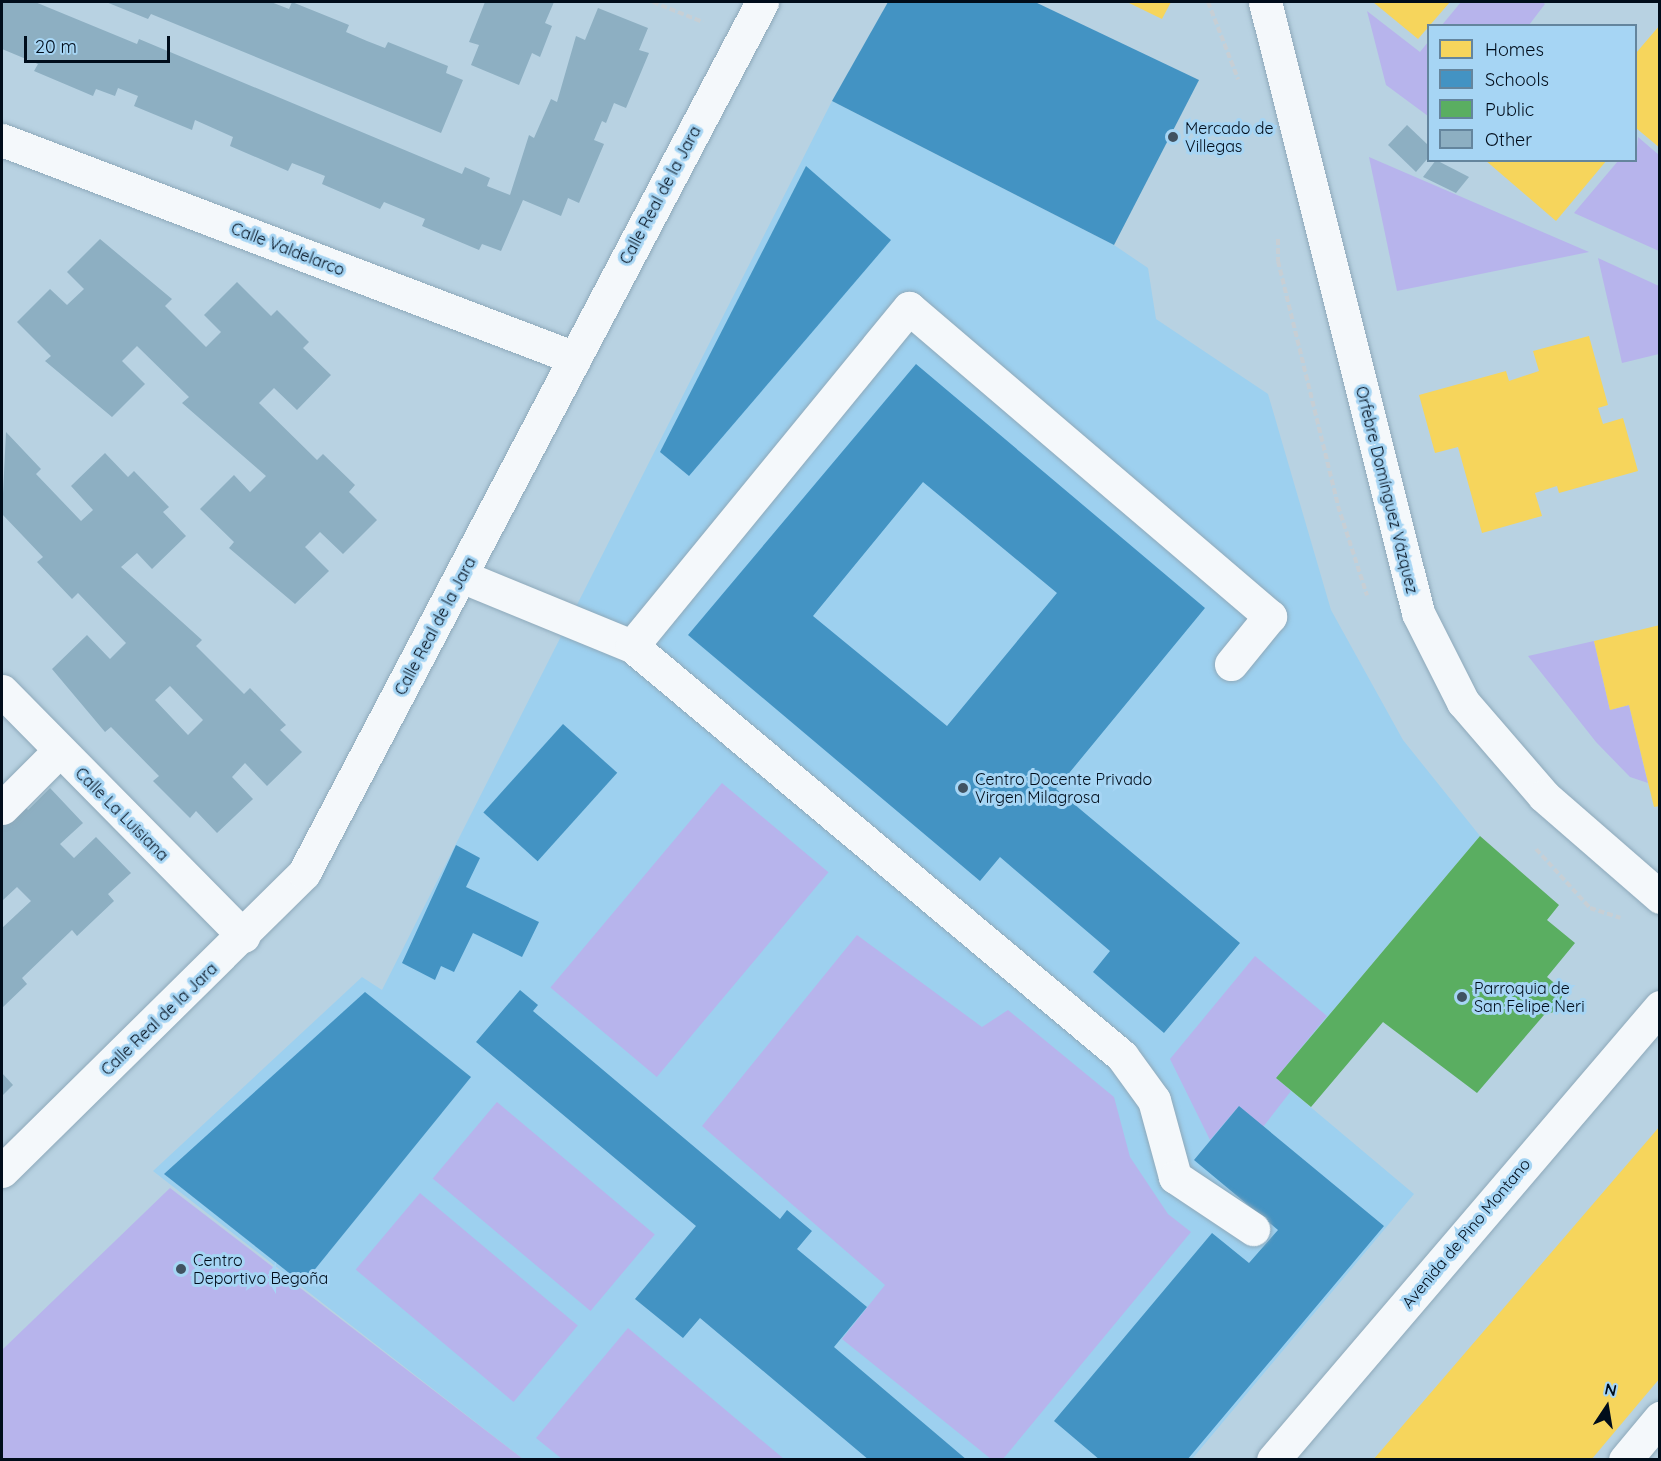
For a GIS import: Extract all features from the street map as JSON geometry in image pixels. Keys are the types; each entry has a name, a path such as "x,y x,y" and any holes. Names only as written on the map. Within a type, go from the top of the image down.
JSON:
{"street":[{"name":"Calle Real de la Jara","path":"2,1171 244,936 304,873 762,2"},
{"name":"Orfebre Domínguez Vázquez","path":"1265,2 1418,613 1463,702 1544,796 1659,897"},
{"name":"Calle Valdelarco","path":"4,144 575,358"},
{"path":"632,646 909,308 1270,616 1231,664"},
{"path":"461,576 632,646 1122,1056 1154,1100 1175,1177 1253,1229"},
{"name":"Calle La Luisiana","path":"2,691 244,936"},
{"path":"2,808 59,751"},
{"name":"Avenida de Pino Montano","path":"1273,1460 1659,1007"},
{"path":"1625,1460 1659,1418"}],"path":[{"path":"653,2 742,39"}],"shaded area":[{"path":"1461,2 1542,2 1545,4 1530,24 1443,24"},
{"path":"1367,11 1420,52 1427,43 1427,115 1386,85"},
{"name":"Centro Docente Privado Virgen Milagrosa","path":"832,101 1114,245 1148,268 1156,319 1268,394 1331,610 1403,740 1480,836 1276,1078 1414,1194 1192,1459 523,1459 153,1171 362,977 382,990"},
{"path":"1638,137 1659,155 1659,251 1574,213 1617,162 1637,162"},
{"path":"1369,157 1589,252 1397,291"},
{"path":"1598,258 1659,286 1659,354 1622,363"},
{"path":"1594,641 1610,710 1629,705 1648,783 1630,777 1596,742 1528,656"},
{"path":"722,783 828,872 657,1077 550,988"},
{"path":"857,935 982,1027 1008,1010 1114,1097 1130,1157 1168,1214 1191,1232 1003,1459 991,1459 842,1339 885,1285 702,1126"},
{"path":"1255,956 1327,1016 1276,1078 1291,1091 1263,1127 1239,1106 1210,1140 1170,1059"},
{"path":"497,1102 655,1234 591,1311 433,1179"},
{"name":"Centro Deportivo Begoña","path":"170,1188 523,1459 2,1459 2,1350"},
{"path":"420,1193 578,1325 514,1402 356,1270"},
{"path":"628,1328 784,1459 562,1459 536,1438"}],"building: Homes":[{"path":"1127,2 1171,2 1162,19"},
{"path":"1373,2 1450,2 1431,24 1427,24 1427,29 1418,39"},
{"path":"1660,25 1660,148 1637,129 1637,52"},
{"path":"1487,162 1605,162 1556,221"},
{"path":"1589,336 1608,405 1598,408 1603,424 1623,418 1638,471 1559,493 1557,486 1535,493 1542,516 1482,533 1458,447 1435,453 1419,395 1506,371 1509,381 1539,371 1533,351"},
{"path":"1660,625 1660,806 1654,807 1629,705 1610,710 1594,641"},
{"path":"1660,1126 1660,1378 1591,1460 1373,1460"}],"building: Schools":[{"path":"888,2 1035,2 1199,80 1114,245 832,101"},
{"path":"806,166 891,240 689,476 660,452"},
{"path":"916,364 1205,608 1056,789 1240,943 1164,1033 1093,972 1110,951 1000,857 980,881 688,635","holes":["923,482 1057,593 947,726 813,616"]},
{"path":"563,724 617,773 538,861 483,812"},
{"path":"456,845 480,858 466,887 539,922 522,957 473,933 454,972 441,966 435,980 402,963"},
{"path":"520,990 538,1005 533,1011 780,1219 787,1210 812,1231 797,1249 867,1307 834,1347 967,1460 869,1460 700,1318 683,1338 635,1299 696,1226 476,1042"},
{"path":"365,992 471,1077 303,1284 164,1174"},
{"path":"1239,1106 1384,1226 1187,1460 1100,1460 1054,1421 1212,1233 1249,1263 1278,1230 1194,1160"}],"building: Public":[{"name":"Parroquia de San Felipe Neri","path":"1480,836 1559,905 1547,920 1575,943 1547,977 1563,990 1560,1010 1544,1015 1477,1093 1383,1022 1311,1107 1276,1078"}],"building: Other":[{"path":"2,2 35,2 137,44 139,39 462,174 465,167 490,178 487,186 510,195 529,135 534,138 551,99 557,102 576,36 585,40 598,8 648,28 639,50 649,53 626,108 614,103 606,123 602,121 594,140 604,144 579,203 568,198 561,216 523,200 501,251 482,244 479,250 422,226 425,219 384,202 380,209 322,184 325,176 292,163 288,171 230,146 233,137 195,120 192,130 134,106 138,96 118,88 115,96 96,89 93,96 34,71 38,64 2,49"},
{"path":"106,2 271,2 289,9 292,2 349,25 346,32 367,41 385,48 388,42 448,66 446,73 463,80 441,133 151,14 148,19"},
{"path":"485,2 554,2 545,23 552,26 540,57 532,53 519,85 471,65 479,45 469,42"},
{"path":"1407,125 1427,144 1427,159 1416,172 1388,145"},
{"path":"1434,162 1440,162 1469,177 1456,193 1423,177"},
{"path":"100,239 172,299 165,306 206,347 221,332 204,315 237,282 271,316 277,310 309,342 303,348 331,375 297,410 274,388 259,403 317,460 323,454 355,485 349,492 377,520 343,554 320,532 305,547 329,571 295,604 229,548 234,542 200,509 234,475 250,492 266,476 182,403 189,397 137,346 122,361 145,384 112,417 45,361 51,356 17,322 50,289 67,305 84,289 67,272"},
{"path":"6,432 41,469 36,474 81,521 93,510 71,486 105,453 128,477 134,471 169,507 163,512 186,536 152,569 137,553 121,567 202,640 196,646 244,694 250,688 286,725 280,730 302,752 267,786 245,763 232,777 253,799 217,833 196,811 190,818 153,781 159,776 111,727 105,732 52,669 87,635 110,659 126,643 78,593 72,599 37,562 43,557 2,514","holes":["170,686 203,720 188,735 155,700"]},
{"path":"50,788 83,823 60,844 74,858 96,837 131,873 108,894 114,901 77,936 72,930 22,978 27,984 2,1008 2,928 31,901 17,887 2,901 2,822 22,803 28,810"},
{"path":"2,1073 13,1085 2,1096"}],"place":[{"name":"Mercado de Villegas","path":"1173,137"},
{"name":"Centro Docente Privado Virgen Milagrosa","path":"963,788"},
{"name":"Parroquia de San Felipe Neri","path":"1462,997"},
{"name":"Centro Deportivo Begoña","path":"181,1269"}]}
